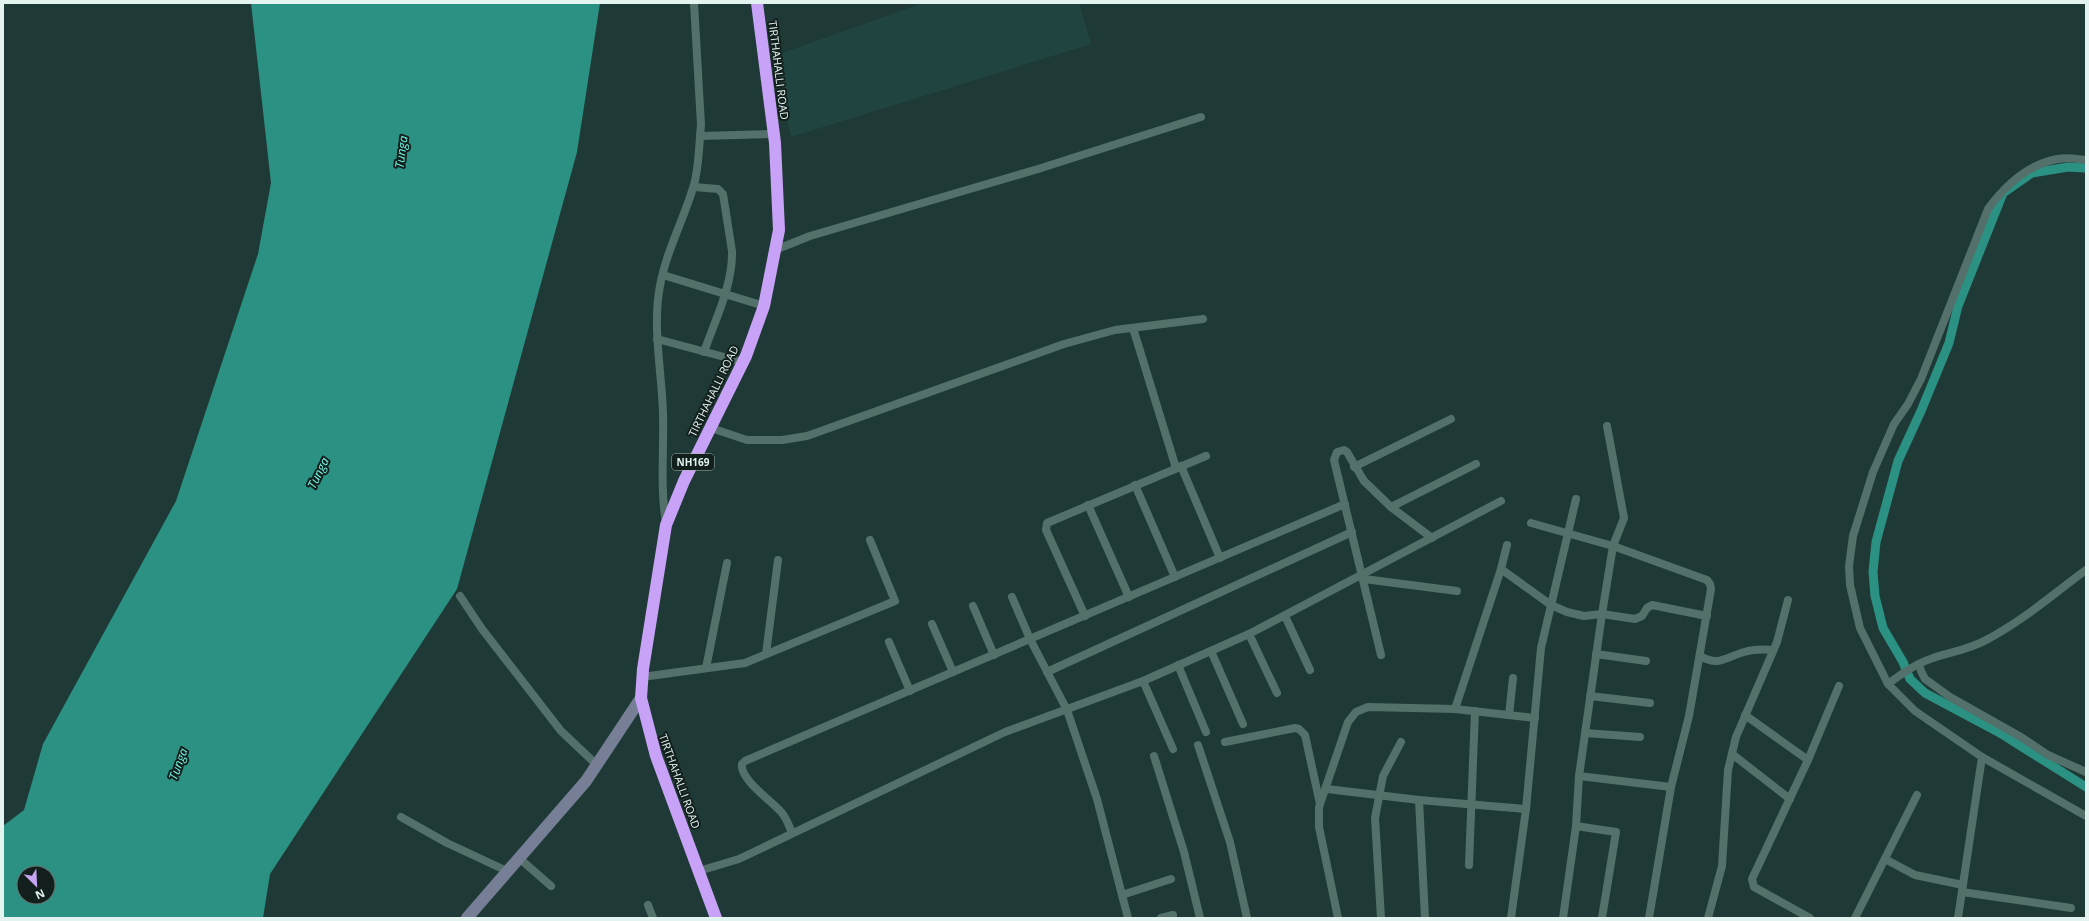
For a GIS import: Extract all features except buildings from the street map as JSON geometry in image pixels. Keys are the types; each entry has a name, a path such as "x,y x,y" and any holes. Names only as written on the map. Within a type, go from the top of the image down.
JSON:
{"highway":[{"name":"TIRTHAHALLI ROAD","path":"716,918 656,756 641,698 642,677 666,525 684,481 743,362 764,306 779,230 774,134 757,3"}],"street":[{"path":"666,525 662,497 663,413 657,339 660,287 674,237 694,187 700,136 701,125 694,3"},
{"path":"775,250 810,236 1038,169 1202,117"},
{"path":"700,136 774,134"},
{"path":"2086,160 2058,159 2038,165 2003,188 1988,209 1921,379 1908,404 1894,424 1873,472 1853,536 1849,566 1850,585 1860,628 1891,682 1915,712 1982,758 2086,816"},
{"path":"694,187 718,190 725,199 732,260 725,294 704,352"},
{"path":"663,275 764,306"},
{"path":"711,428 747,440 782,440 806,436 1064,344 1115,330 1203,319"},
{"path":"1133,328 1179,467 1220,558"},
{"path":"657,339 743,362"},
{"path":"1354,467 1451,419"},
{"path":"1563,918 1576,826 1579,776 1584,732 1602,614 1613,546 1625,512 1607,426"},
{"path":"1381,655 1334,460 1337,452 1344,450 1364,481 1391,506 1432,538"},
{"path":"1085,616 1045,526 1047,523 1206,456"},
{"path":"1391,506 1476,464"},
{"path":"1136,485 1175,577"},
{"path":"1511,918 1526,809 1541,648 1576,499"},
{"path":"699,871 739,859 1005,732 1143,681 1249,634 1363,577 1501,501"},
{"path":"792,833 782,813 763,796 743,771 742,764 1345,504"},
{"path":"1088,505 1129,597"},
{"path":"1531,523 1613,546 1707,580 1710,584 1711,589 1700,656 1689,716 1671,786 1649,918"},
{"path":"1047,672 1352,532"},
{"path":"642,677 706,668 736,666 895,601 870,540"},
{"path":"1455,709 1501,569 1507,545"},
{"path":"766,654 778,560"},
{"path":"706,668 727,563"},
{"path":"1501,569 1551,605 1584,616 1602,614 1635,619 1642,616 1647,608 1652,605 1707,616"},
{"path":"1891,682 1917,665 1987,640 2018,622 2086,570"},
{"path":"1363,577 1457,591"},
{"path":"460,596 482,629 561,731 598,766"},
{"path":"1012,597 1030,639 1067,710 1097,799 1128,918"},
{"path":"1708,918 1722,866 1728,770 1736,737 1773,650 1788,600"},
{"path":"973,606 994,655"},
{"path":"1285,616 1310,670"},
{"path":"932,624 953,672"},
{"path":"1249,634 1277,693"},
{"path":"889,642 910,691"},
{"path":"1700,656 1709,662 1717,662 1748,651 1762,649 1773,650"},
{"path":"1211,651 1242,724"},
{"path":"1596,654 1646,661"},
{"path":"1178,665 1206,732"},
{"path":"1917,665 1925,679 1950,697 2022,737 2048,755 2086,769"},
{"path":"1509,715 1513,678"},
{"path":"1143,681 1173,749"},
{"path":"1810,918 1795,914 1754,887 1752,879 1808,760 1839,686"},
{"path":"1590,696 1650,703"},
{"path":"467,918 598,766 641,698"},
{"path":"1320,804 1327,789 1348,722 1356,712 1368,707 1455,709 1535,718"},
{"path":"1470,866 1475,711"},
{"path":"1745,715 1808,760"},
{"path":"1225,742 1295,728 1299,729 1305,735 1320,804 1319,827 1338,918"},
{"path":"1584,732 1640,737"},
{"path":"1381,918 1375,818 1383,776 1401,742"},
{"path":"1198,745 1230,842 1246,918"},
{"path":"1732,754 1790,799"},
{"path":"1154,756 1184,852 1200,918"},
{"path":"1958,918 1982,758"},
{"path":"1579,776 1671,786"},
{"path":"1327,789 1378,796 1526,809"},
{"path":"1855,918 1917,795"},
{"path":"1419,800 1425,918"},
{"path":"401,817 447,843 507,871"},
{"path":"1576,826 1616,832 1602,918"},
{"path":"519,858 551,886"},
{"path":"1885,859 1915,875 1963,888 2071,908"},
{"path":"1122,895 1171,879"},
{"path":"648,906 653,918"},
{"path":"1161,918 1173,914"}],"shaded area":[{"path":"923,3 1079,3 1091,44 791,137 774,56"}],"water":[{"name":"Tunga","path":"251,3 600,3 577,152 457,589 270,874 263,918 3,918 3,826 24,810 43,744 176,501 258,254 271,183"}],"waterway":[{"path":"2086,168 2068,167 2032,173 2003,193 1958,306 1949,343 1921,411 1898,461 1876,542 1873,572 1875,596 1883,628 1903,662 1910,679 1925,693 2000,733 2086,787"}]}
